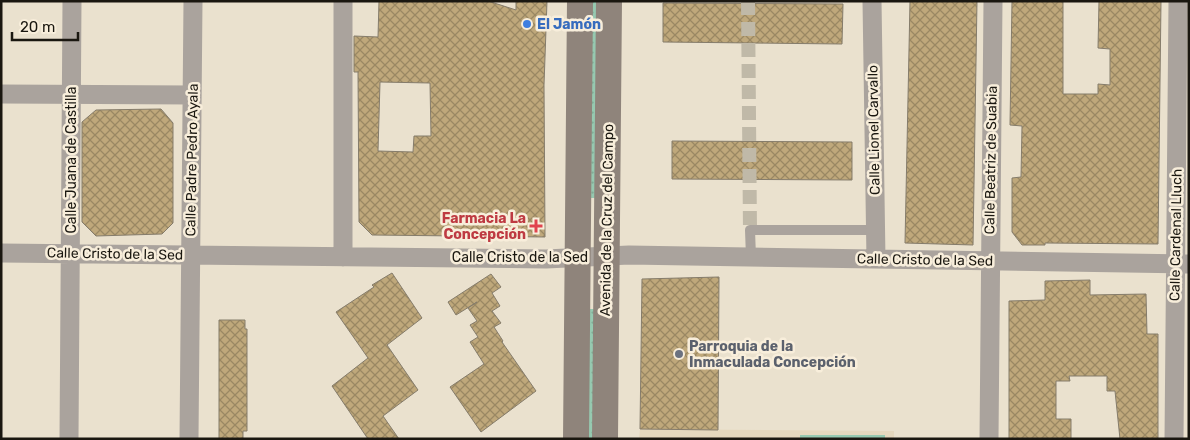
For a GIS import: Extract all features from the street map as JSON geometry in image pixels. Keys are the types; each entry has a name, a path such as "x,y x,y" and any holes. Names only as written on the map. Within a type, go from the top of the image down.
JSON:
{"main road":[{"name":"Avenida de la Cruz del Campo","path":"576,439 580,1"},
{"name":"Avenida de la Cruz del Campo","path":"605,439 609,1"}],"street":[{"name":"Calle Juana de Castilla","path":"69,439 72,1"},
{"name":"Calle Padre Pedro Ayala","path":"189,439 193,1"},
{"path":"343,1 343,256"},
{"name":"Calle Lionel Carvallo","path":"872,1 876,259"},
{"name":"Calle Beatriz de Suabia","path":"989,439 993,1"},
{"name":"Calle Cardenal Lluch","path":"1174,439 1182,264 1178,1"},
{"path":"1,94 192,95"},
{"name":"Calle Cristo de la Sed","path":"1,253 546,258 629,254 1182,264"}],"lane":[{"path":"751,257 750,230 875,230"}],"shaded area":[{"path":"640,429 894,431 894,439 639,439"}],"green space":[{"path":"591,1 597,1 596,198 589,198"},
{"path":"588,309 595,309 594,439 587,439"},
{"path":"800,435 885,435 885,439 800,439"}],"building":[{"path":"379,1 488,1 516,10 516,1 547,1 544,85 545,237 372,235 359,222 358,72 354,72 354,36 378,37","holes":["380,82 430,83 431,136 414,136 413,152 378,151"]},
{"path":"910,1 977,1 973,245 905,243"},
{"path":"1012,1 1063,1 1063,94 1098,94 1098,84 1110,85 1110,49 1098,48 1099,1 1161,1 1158,244 1045,243 1045,245 1022,245 1012,232 1012,178 1021,177 1022,126 1010,125"},
{"path":"663,3 843,4 842,44 663,42"},
{"path":"161,109 173,123 173,223 162,234 96,236 82,222 82,122 96,110"},
{"path":"672,141 852,142 852,180 672,179"},
{"path":"392,273 422,318 387,345 418,390 383,416 399,439 368,439 332,386 368,358 336,312 374,287 372,285"},
{"path":"491,274 501,287 492,293 500,306 492,311 501,323 494,327 502,342 536,391 481,432 450,387 484,364 470,342 478,337 470,325 477,321 468,308 477,302 456,315 448,302"},
{"name":"Parroquia de la Inmaculada Concepción","path":"719,277 718,430 640,429 642,279"},
{"path":"1090,280 1090,295 1146,294 1147,334 1158,334 1158,439 1120,439 1115,391 1107,391 1107,376 1069,376 1070,381 1056,381 1056,419 1071,419 1071,439 1009,439 1009,301 1045,300 1045,281"},
{"path":"219,320 245,320 245,329 247,329 247,431 243,431 243,439 219,439"}],"tunnel":[{"path":"748,1 750,230"}],"place":[{"name":"El Jamón","path":"527,24"},
{"name":"Farmacia La Concepción","path":"536,226"},
{"name":"Parroquia de la Inmaculada Concepción","path":"679,354"}]}
